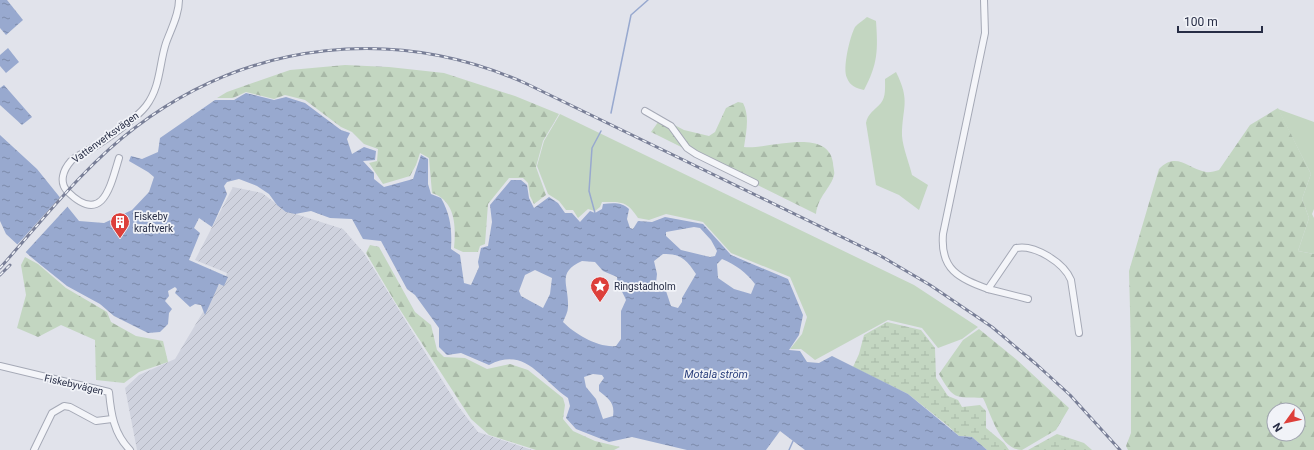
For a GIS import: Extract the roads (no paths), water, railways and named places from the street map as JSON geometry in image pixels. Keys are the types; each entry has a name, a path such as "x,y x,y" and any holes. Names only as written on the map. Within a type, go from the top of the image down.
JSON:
{"street":[{"name":"Vattenverksvägen","path":"119,158 109,190 102,200 95,205 92,206 82,204 65,188 62,178 70,162 100,143 147,105 160,75 165,44 178,12 179,0"},
{"path":"984,0 985,33 943,234 942,248 944,258 957,275 967,281 988,289 1028,300"},
{"path":"646,111 671,126 687,148 696,154 755,183"},
{"path":"988,289 1016,248 1034,248 1068,273 1071,280 1079,333"},
{"name":"Fiskebyvägen","path":"0,366 109,392 112,419 123,443 130,450"},
{"path":"34,450 52,413 64,406 70,407 96,421 112,419"}],"water":[{"path":"0,0 7,0 23,20 6,35 0,28"},
{"path":"8,48 19,62 6,73 0,66 0,55"},
{"path":"4,85 32,117 22,125 0,105 0,88"},
{"name":"Motala ström","path":"246,93 274,100 286,97 305,103 341,130 350,133 347,139 352,154 364,147 376,151 375,160 363,161 374,173 374,179 384,187 413,179 421,155 428,159 428,184 431,194 441,198 447,211 450,223 451,249 460,255 464,283 471,285 479,267 478,262 481,248 488,246 492,222 490,205 511,180 521,180 527,185 529,198 534,208 549,197 558,203 565,213 572,213 580,222 590,211 595,213 602,209 603,204 614,203 623,205 629,209 627,219 630,228 633,229 638,221 652,222 665,217 703,224 731,255 788,279 803,315 799,335 789,350 800,351 807,362 819,363 832,356 908,394 959,436 972,437 987,450 805,450 780,431 766,450 687,450 632,437 609,442 576,429 566,418 570,406 568,398 532,367 523,362 513,359 502,360 489,365 461,353 447,355 439,347 439,328 415,295 407,289 381,241 363,239 352,219 330,218 311,211 295,214 286,212 277,205 269,194 257,186 239,179 227,182 224,186 227,194 212,227 199,218 194,228 200,233 189,260 228,277 224,286 219,284 205,315 201,305 195,304 190,307 175,293 177,289 175,287 168,291 169,296 165,301 172,309 169,313 168,324 160,332 148,333 114,316 100,304 67,286 31,257 6,234 0,221 0,135 37,169 79,221 104,223 132,210 149,192 154,177 129,161 131,156 142,159 158,152 160,138 215,100 234,100","holes":["694,227 700,228 711,240 717,251 715,256 710,257 681,250 666,236 666,232","663,254 679,256 686,261 696,274 678,308 671,306 666,291 655,292 657,274 654,261","722,259 740,269 755,284 751,294 734,289 718,278 717,264","582,261 595,262 603,271 617,277 619,286 626,300 621,311 621,339 616,346 602,345 587,339 563,322 568,309 566,275 574,265","535,270 552,278 550,294 543,308 521,296 519,291 525,275","593,374 602,375 604,378 599,385 599,391 606,396 612,404 613,416 603,419 596,399 586,387 584,377"]}],"waterway":[{"path":"611,113 631,15 648,0"},
{"path":"595,213 589,191 592,148 601,131"},
{"path":"789,450 793,441"}],"railway":[{"path":"0,268 81,176 117,142 136,127 180,98 227,75 276,60 326,51 376,49 427,54 477,65 527,84 879,255 930,285 992,327 1070,395 1120,450"},
{"path":"0,275 10,265"}],"place":[{"name":"Fiskeby kraftverk","path":"120,239"},
{"name":"Ringstadholm","path":"600,303"}]}
